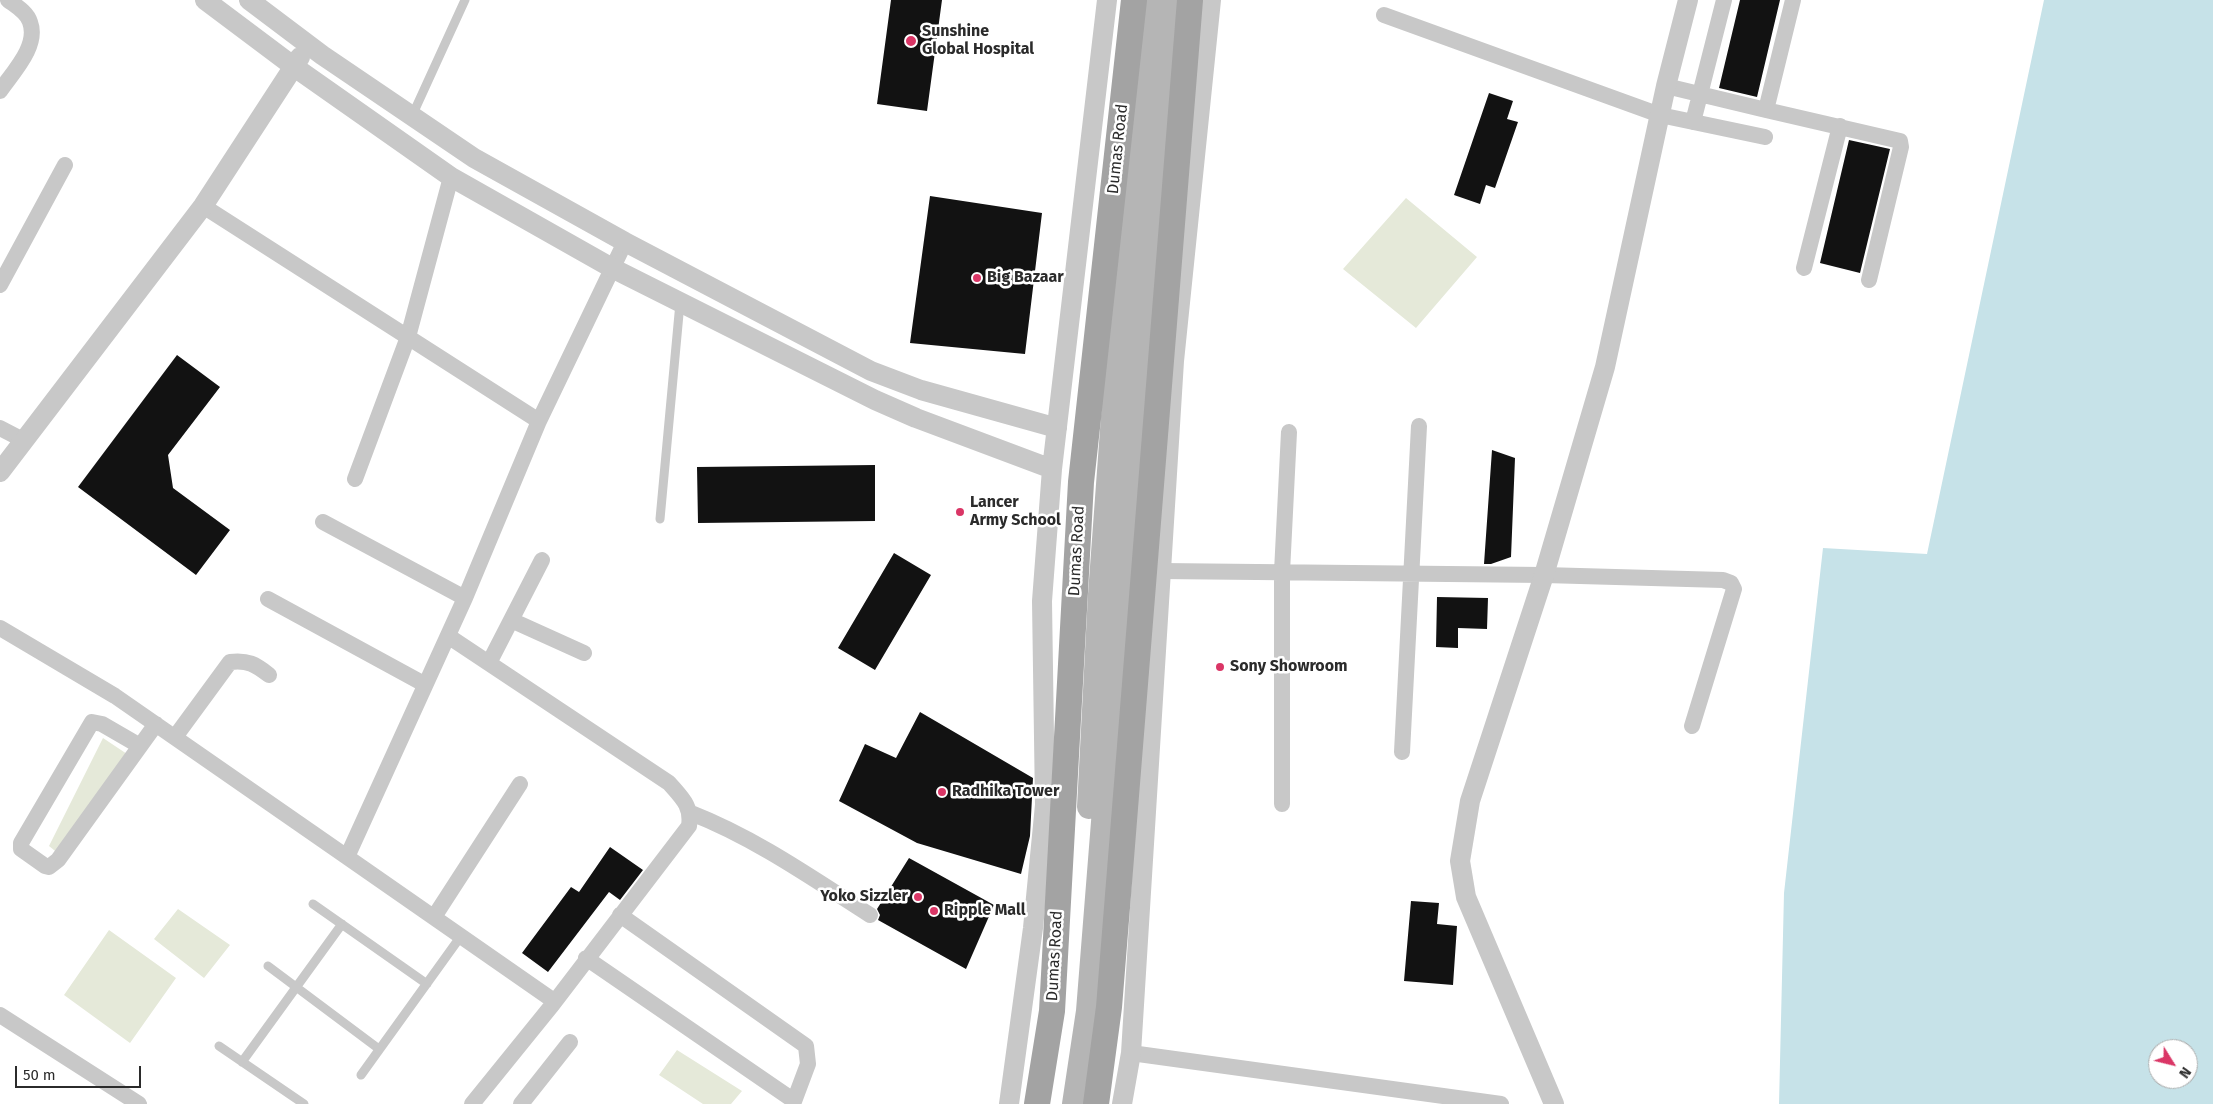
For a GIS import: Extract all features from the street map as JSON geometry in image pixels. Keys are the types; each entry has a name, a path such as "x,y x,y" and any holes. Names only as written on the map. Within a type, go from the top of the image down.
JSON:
{"main road":[{"name":"Dumas Road","path":"1037,1104 1052,1010 1081,482 1134,0"},
{"path":"1058,1104 1075,990 1087,841 1100,594 1122,293 1154,0"},
{"path":"1074,1104 1088,1011 1149,243 1174,0"},
{"path":"1096,1104 1109,1007 1190,0"}],"street":[{"path":"0,91 29,47 32,37 30,22 25,13 8,0"},
{"path":"205,0 293,66 451,177 612,268 891,407 1052,468"},
{"path":"249,0 309,45 474,158 625,242 871,371 921,390 1057,428"},
{"path":"1008,1104 1033,928 1045,805 1042,601 1052,468 1107,0"},
{"path":"1122,1104 1131,1053 1174,361 1211,0"},
{"path":"1554,1104 1466,897 1460,861 1470,801 1544,575 1605,367 1667,82 1688,0"},
{"path":"1693,122 1724,0"},
{"path":"1766,110 1793,0"},
{"path":"1384,15 1660,115 1765,137"},
{"path":"0,472 203,206 293,66 309,45"},
{"path":"1667,82 1701,90 1766,110 1900,141 1901,146 1869,280"},
{"path":"1804,268 1840,126"},
{"path":"0,285 65,165"},
{"path":"355,479 408,337 451,177"},
{"path":"203,206 539,422"},
{"path":"347,857 424,684 448,636 539,422 625,242"},
{"path":"1402,752 1419,426"},
{"path":"0,428 25,441"},
{"path":"1282,804 1282,572 1289,432"},
{"path":"323,522 464,598"},
{"path":"489,663 542,560"},
{"path":"1161,571 1544,575 1723,580 1731,583 1734,590 1732,600 1692,726"},
{"path":"268,599 424,684"},
{"path":"511,620 584,653"},
{"path":"0,628 115,696 554,1000"},
{"path":"448,636 669,783 683,799 691,813 689,826 472,1104"},
{"path":"174,737 230,662 245,660 256,665 268,675"},
{"path":"140,746 102,724 92,722 21,843 21,848 45,866 53,865 140,746 156,724"},
{"path":"434,917 520,784"},
{"path":"691,813 717,823 760,845 870,914"},
{"path":"586,958 793,1102 808,1064 806,1046 620,915"},
{"path":"0,1015 139,1104"},
{"path":"521,1104 570,1042"},
{"path":"1131,1053 1501,1104"}],"lane":[{"path":"412,116 466,0"},
{"path":"660,519 680,302"},
{"path":"313,904 427,984"},
{"path":"242,1062 342,924"},
{"path":"361,1075 461,936"},
{"path":"268,966 379,1049"},
{"path":"220,1046 304,1104"}],"green space":[{"path":"1406,198 1477,257 1416,328 1343,269"},
{"path":"103,738 127,754 65,859 49,846"},
{"path":"178,909 230,945 204,978 154,939"},
{"path":"109,930 176,978 130,1043 64,995"},
{"path":"677,1050 742,1091 731,1104 703,1104 659,1075"}],"water":[{"path":"2044,0 2213,0 2213,1104 1779,1104 1784,893 1823,548 1927,554"}],"building":[{"path":"891,0 942,0 927,111 877,104"},
{"path":"1740,0 1780,0 1757,97 1719,88"},
{"path":"1489,93 1513,101 1507,119 1518,122 1495,188 1486,185 1480,204 1454,195"},
{"path":"1849,140 1890,149 1860,273 1820,263"},
{"name":"Big Bazaar","path":"930,196 1042,213 1025,354 910,343"},
{"path":"177,355 220,387 168,455 173,488 230,530 196,575 78,487"},
{"path":"1492,450 1515,458 1511,557 1491,564 1484,564"},
{"path":"875,465 875,521 698,523 697,467"},
{"path":"894,553 931,575 875,670 838,648"},
{"path":"1437,597 1488,598 1487,629 1458,628 1458,648 1436,647"},
{"name":"Radhika Tower","path":"920,712 1033,778 1030,836 1021,874 917,843 839,801 865,744 896,758"},
{"path":"610,847 643,870 620,900 609,892 548,972 522,953 571,887 579,892"},
{"name":"Ripple Mall","path":"909,858 994,905 966,969 878,920 880,915 877,909"},
{"path":"1411,901 1439,903 1437,924 1457,926 1453,985 1404,981"}],"place":[{"name":"Sunshine Global Hospital","path":"911,41"},
{"name":"Big Bazaar","path":"977,278"},
{"name":"Lancer Army School","path":"960,512"},
{"name":"Sony Showroom","path":"1220,667"},
{"name":"Radhika Tower","path":"942,792"},
{"name":"Yoko Sizzler","path":"918,897"},
{"name":"Ripple Mall","path":"934,911"}]}
